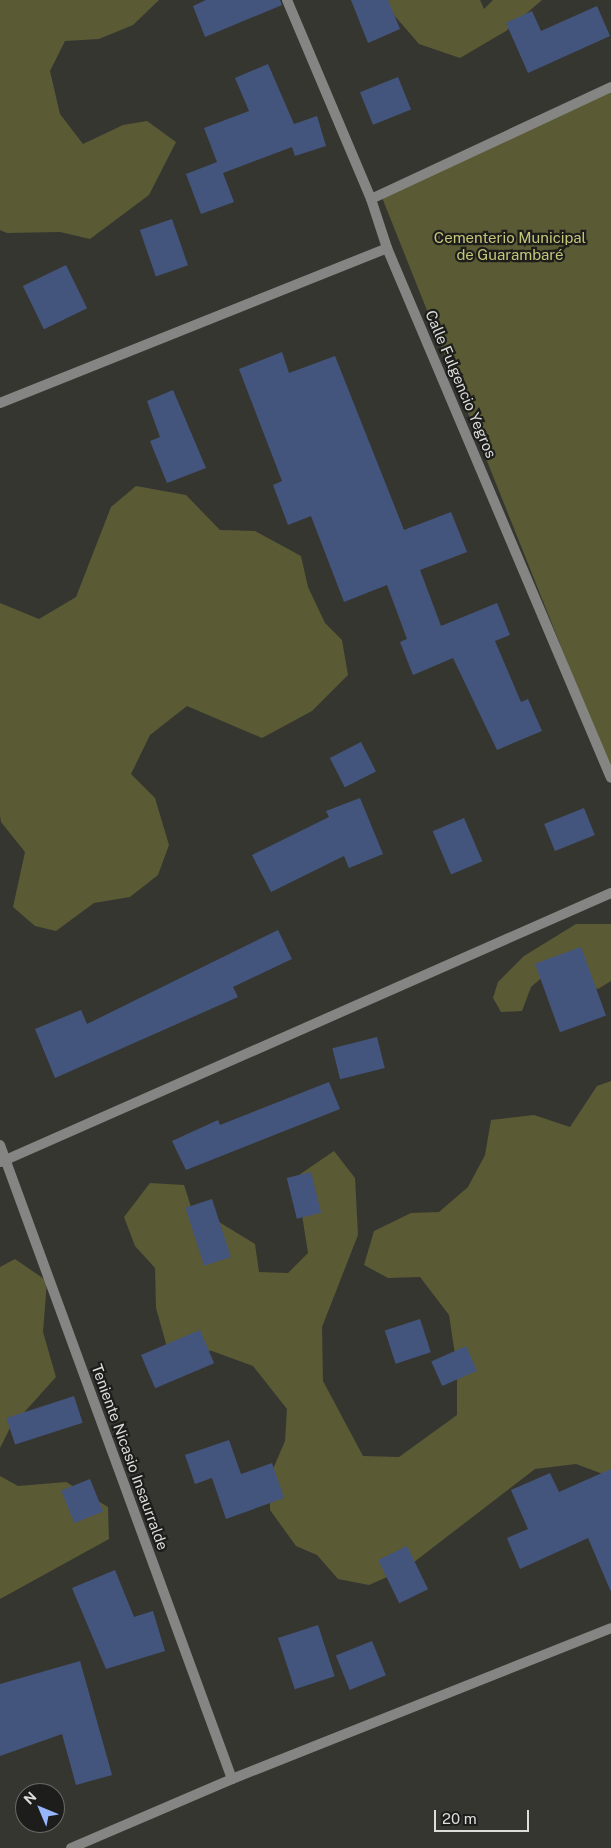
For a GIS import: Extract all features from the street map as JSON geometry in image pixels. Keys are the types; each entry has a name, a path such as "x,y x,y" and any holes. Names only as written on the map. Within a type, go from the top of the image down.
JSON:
{"street":[{"name":"Calle Fulgencio Yegros","path":"287,0 371,199 387,248 611,778"},
{"path":"371,199 611,87"},
{"path":"0,402 387,248"},
{"path":"3,1161 611,893"},
{"name":"Teniente Nicasio Insaurralde","path":"0,1145 3,1161 232,1779"},
{"path":"71,1848 232,1779 611,1628"}],"green space":[{"path":"0,0 159,0 133,25 99,39 65,41 50,71 60,114 83,144 123,125 147,121 176,142 149,195 90,239 60,232 7,233 0,230"},
{"path":"381,0 480,0 484,9 493,0 542,0 506,31 460,58 419,44"},
{"name":"Cementerio Municipal de Guarambaré","path":"611,87 611,772 381,195"},
{"path":"136,486 186,495 220,530 255,531 301,556 308,587 325,623 342,640 348,675 312,711 262,738 187,706 150,735 131,774 155,798 169,845 158,875 130,897 94,903 56,931 35,926 13,907 25,852 1,822 0,816 0,603 39,619 76,597 111,507"},
{"path":"576,924 611,924 611,981 598,989 546,974 531,987 522,1011 501,1012 493,998 498,982 524,956"},
{"path":"611,1081 611,1477 576,1464 535,1469 405,1569 369,1585 338,1579 317,1555 296,1546 270,1510 270,1476 285,1441 287,1409 253,1366 212,1351 167,1347 156,1308 155,1268 135,1246 124,1217 150,1183 184,1185 194,1216 219,1222 255,1244 259,1272 288,1273 308,1253 296,1177 334,1151 355,1178 358,1235 322,1327 323,1381 363,1456 399,1457 457,1415 457,1368 449,1315 420,1277 388,1278 364,1265 374,1231 411,1213 439,1212 468,1187 485,1155 491,1120 534,1115 570,1127 597,1086"},
{"path":"15,1259 47,1281 43,1332 56,1377 10,1428 0,1448 0,1267"},
{"path":"0,1476 18,1486 66,1482 108,1507 109,1539 0,1599"}],"building":[{"path":"206,0 280,0 282,5 205,37 193,6"},
{"path":"351,0 388,0 400,29 368,43"},
{"path":"597,6 610,36 528,73 506,23 532,11 541,31"},
{"path":"268,64 294,124 317,116 326,146 295,156 292,147 223,173 234,202 201,214 186,174 217,162 204,128 249,111 235,78"},
{"path":"398,77 411,109 373,125 360,92"},
{"path":"172,219 188,265 156,276 140,230"},
{"path":"66,265 87,308 44,329 23,286"},
{"path":"282,352 289,373 335,356 404,530 451,512 467,552 420,570 441,626 497,603 510,635 495,641 521,702 528,699 542,731 497,750 453,658 413,675 400,642 407,639 387,585 344,602 311,516 288,525 273,485 282,481 239,369"},
{"path":"173,390 206,468 167,483 150,441 160,437 147,401"},
{"path":"361,742 376,771 345,787 330,758"},
{"path":"360,798 383,854 349,868 344,856 271,892 252,855 329,817 326,811"},
{"path":"584,808 595,835 555,851 544,824"},
{"path":"464,818 482,861 451,875 433,831"},
{"path":"278,930 292,959 233,987 238,997 55,1078 35,1029 81,1010 87,1024"},
{"path":"581,947 606,1016 560,1032 535,964"},
{"path":"377,1037 385,1068 340,1079 332,1048"},
{"path":"329,1082 340,1109 186,1170 172,1141 218,1120 220,1125"},
{"path":"311,1172 321,1213 297,1219 287,1178"},
{"path":"212,1199 231,1257 204,1266 185,1208"},
{"path":"420,1319 431,1352 396,1364 385,1330"},
{"path":"200,1330 214,1363 155,1388 141,1355"},
{"path":"466,1346 477,1371 442,1386 431,1361"},
{"path":"74,1396 83,1423 15,1445 6,1418"},
{"path":"229,1440 241,1474 272,1463 284,1498 226,1519 212,1478 195,1484 185,1455"},
{"path":"611,1469 611,1592 588,1538 520,1569 507,1538 528,1529 511,1490 550,1473 559,1492"},
{"path":"90,1479 103,1511 74,1523 61,1491"},
{"path":"407,1546 428,1589 399,1603 378,1560"},
{"path":"115,1570 134,1617 153,1611 165,1651 106,1669 72,1588"},
{"path":"318,1625 335,1676 295,1689 278,1638"},
{"path":"372,1641 386,1675 350,1690 336,1656"},
{"path":"80,1661 112,1775 76,1785 62,1734 0,1756 0,1684"}]}
